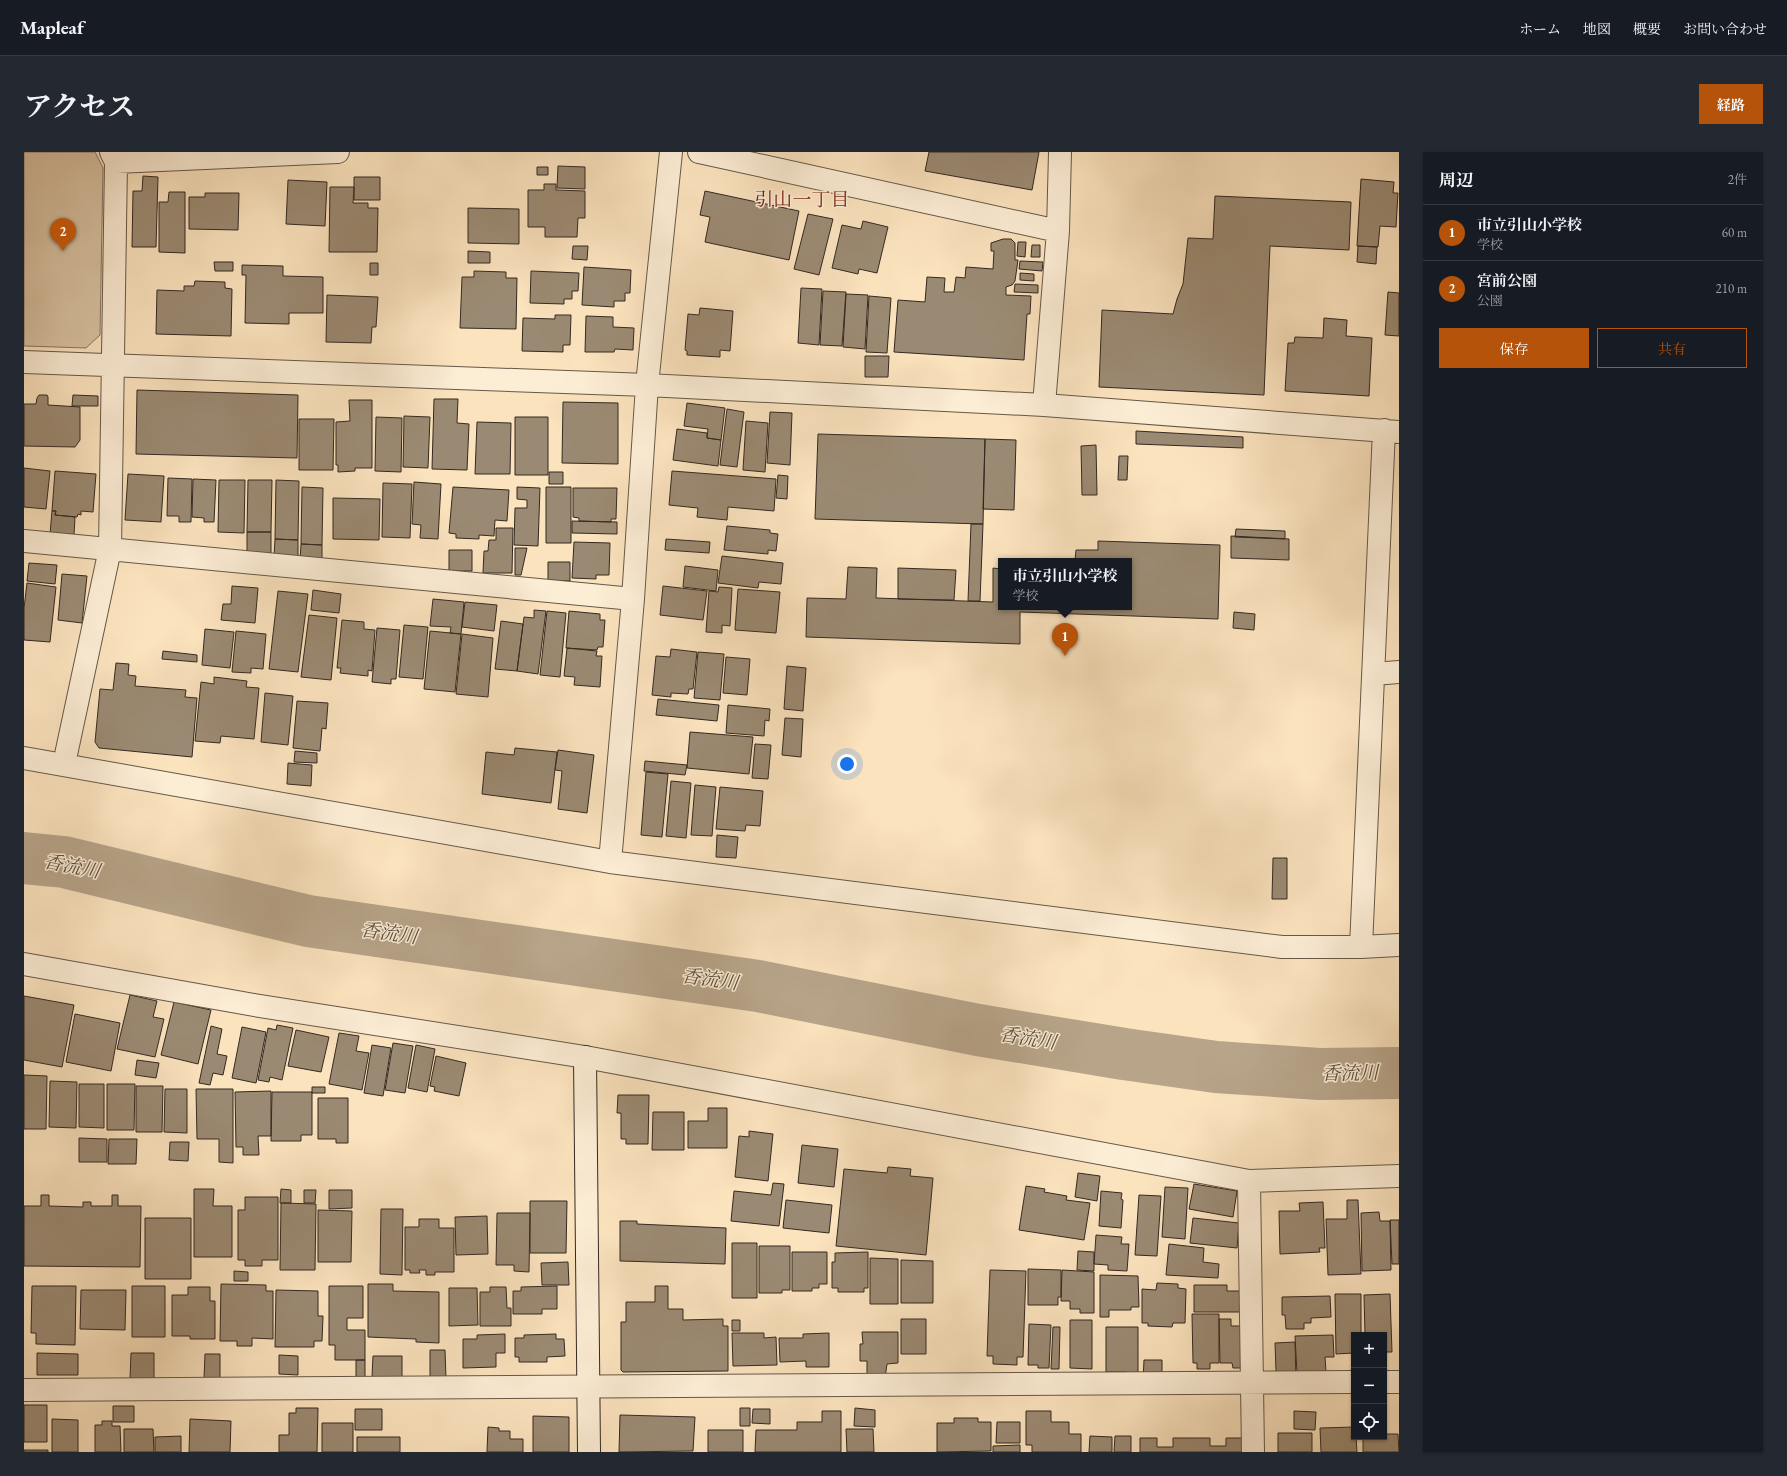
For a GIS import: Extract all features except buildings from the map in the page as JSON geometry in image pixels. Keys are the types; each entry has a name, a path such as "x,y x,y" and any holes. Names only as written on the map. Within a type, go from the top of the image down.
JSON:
{"street":[{"path":"64,764 110,549 113,364 113,157 338,152"},
{"path":"610,862 633,599 647,385 670,152"},
{"path":"699,152 1058,230"},
{"path":"1044,405 1058,230 1060,152"},
{"path":"24,362 113,364 647,385 1044,405 1391,431 1374,674 1361,947"},
{"path":"24,541 633,599"},
{"path":"1374,674 1399,672"},
{"path":"24,758 610,862 1282,947 1361,947 1399,945"},
{"path":"24,964 254,1005 584,1057 1249,1181 1399,1176"},
{"path":"584,1057 589,1452"},
{"path":"1249,1181 1253,1452"},
{"path":"24,1390 1351,1382"},
{"path":"1387,1382 1399,1382"}],"shaded area":[{"path":"24,152 95,152 103,168 100,335 86,348 24,346"}],"waterway":[{"name":"香流川","path":"24,858 64,862 308,921 758,986 978,1030 1124,1054 1216,1067 1319,1074 1399,1073"}],"place":[{"name":"宮前公園","path":"63,251"},
{"name":"市立引山小学校","path":"1065,656"}],"district":[{"name":"引山一丁目","path":"802,199"}]}
